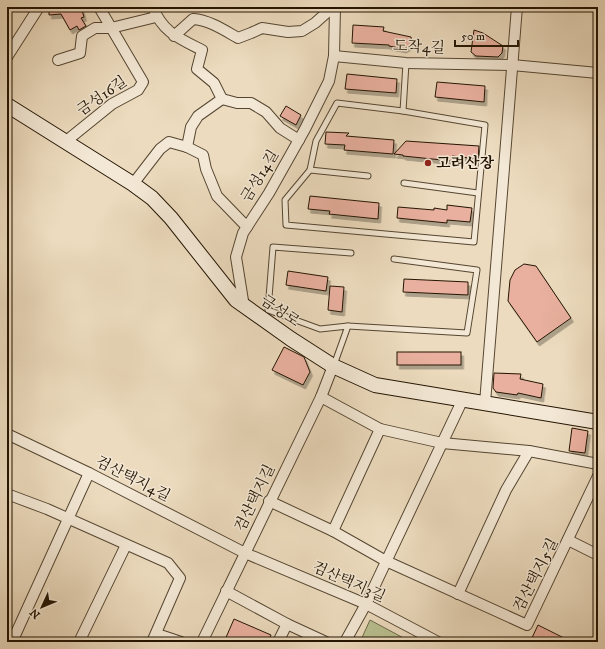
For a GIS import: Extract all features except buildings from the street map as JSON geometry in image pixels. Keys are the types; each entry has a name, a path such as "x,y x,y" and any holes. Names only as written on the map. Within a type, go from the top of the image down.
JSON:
{"street":[{"path":"7,57 39,7"},
{"name":"금성16길","path":"65,142 112,104 138,90 142,82 99,7"},
{"path":"174,36 193,19 207,22 238,38 251,34 262,28 288,32 302,30 315,23 334,7"},
{"name":"금성14길","path":"244,307 236,257 243,233 269,193 329,82 334,56 334,7"},
{"path":"485,403 517,7"},
{"path":"58,60 80,53 82,36 95,28 111,28 155,12 174,36 202,50 197,69 214,84 222,99 198,116 191,127 187,147"},
{"name":"도작4길","path":"334,56 406,62 512,65 598,73"},
{"name":"금성14길","path":"222,99 237,104 251,103 266,112 280,128 299,140"},
{"name":"금성로","path":"7,105 133,184 152,198 171,218 236,300 290,339 333,366 374,385 598,422"},
{"name":"금성14길","path":"133,184 160,149 169,142 187,147 203,155 206,169 217,196 247,226"},
{"name":"검산택지길","path":"202,642 320,397 333,366"},
{"path":"320,397 380,429 442,443 529,451 598,464"},
{"path":"345,642 366,604 463,399"},
{"path":"333,531 380,429"},
{"name":"검산택지4길","path":"7,434 89,473 245,553"},
{"path":"458,594 506,490 529,451"},
{"path":"12,642 89,473"},
{"path":"568,540 598,476"},
{"path":"7,494 47,510 168,564 180,578 154,638 181,642"},
{"name":"검산택지5길","path":"269,501 333,531 386,561 527,625 568,540 598,555"},
{"path":"79,642 126,545"},
{"name":"검산택지3길","path":"245,553 366,604 438,642"},
{"path":"226,591 287,624 326,642"},
{"path":"278,642 287,624"}],"lane":[{"path":"403,111 406,62"},
{"path":"337,103 403,111 485,125 474,242 286,225 285,200 310,170 316,141 337,103"},
{"path":"310,170 368,176"},
{"path":"404,183 478,193"},
{"path":"351,253 273,247 268,310 320,329 348,326 467,333 477,270 394,259"},
{"path":"333,366 348,326"}],"green space":[{"path":"370,620 411,642 360,642"}],"place":[{"name":"고려산장","path":"428,163"}]}
